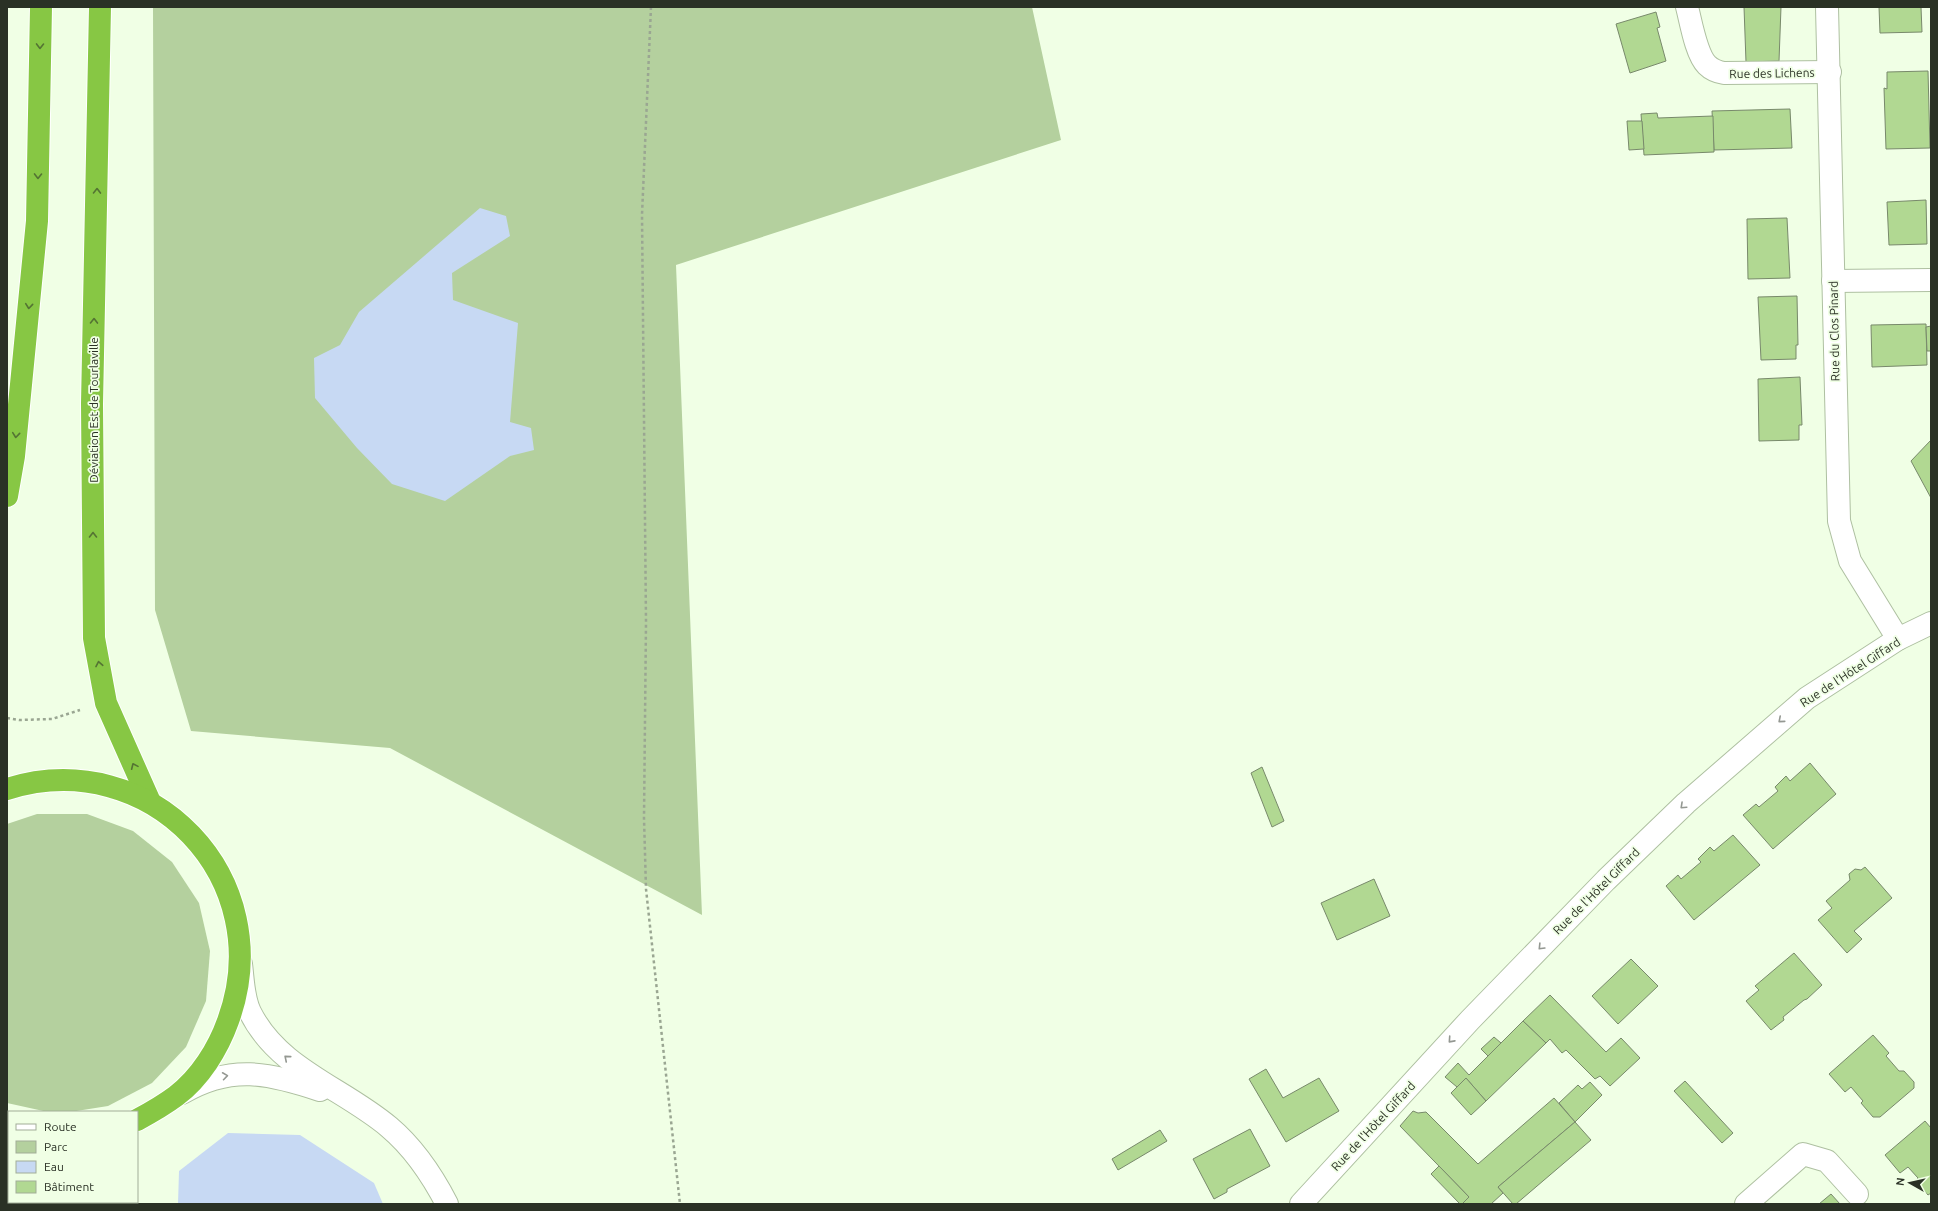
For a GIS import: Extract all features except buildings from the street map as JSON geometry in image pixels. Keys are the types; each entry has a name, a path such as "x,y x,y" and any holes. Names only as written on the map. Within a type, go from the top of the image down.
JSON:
{"highway":[{"path":"7,496 14,456 37,221 41,7"},
{"name":"Déviation Est de Tourlaville","path":"100,7 92,404 94,638 106,702 150,802"},
{"path":"7,789 29,782 70,779 112,786 150,802 181,824 207,853 226,887 238,924 241,962 236,1001 222,1037 203,1069 176,1096 138,1119"}],"street":[{"name":"Rue des Lichens","path":"1686,7 1702,58 1708,66 1716,71 1724,73 1830,72"},
{"name":"Rue du Clos Pinard","path":"1828,7 1839,521 1850,561 1898,640"},
{"path":"1833,281 1931,280"},
{"name":"Rue de l'Hôtel Giffard","path":"1300,1204 1470,1020 1606,880 1686,803 1807,698 1898,640 1931,623"},
{"path":"241,962 244,991 249,1011 273,1045 301,1069 355,1103 390,1128 413,1151 426,1167 447,1204"},
{"path":"176,1096 198,1083 215,1077 243,1075 269,1076 292,1081 355,1103"},
{"path":"1746,1204 1803,1154 1827,1161 1856,1194"}],"path":[{"path":"651,7 642,215 646,622 644,818 646,889 680,1204"},
{"path":"7,718 19,720 52,719 86,708"}],"green space":[{"path":"153,7 1032,7 1061,140 676,265 702,915 390,748 191,731 155,610"},
{"path":"37,814 87,814 133,831 172,862 199,903 210,951 206,1001 186,1047 152,1083 108,1106 76,1111 43,1111 7,1103 7,824"}],"water":[{"path":"480,208 506,216 510,236 452,273 453,300 518,323 510,422 531,428 534,450 510,456 445,501 392,484 357,448 315,398 314,358 340,345 359,312"},
{"path":"228,1133 300,1135 374,1183 383,1204 178,1204 179,1171"}]}
